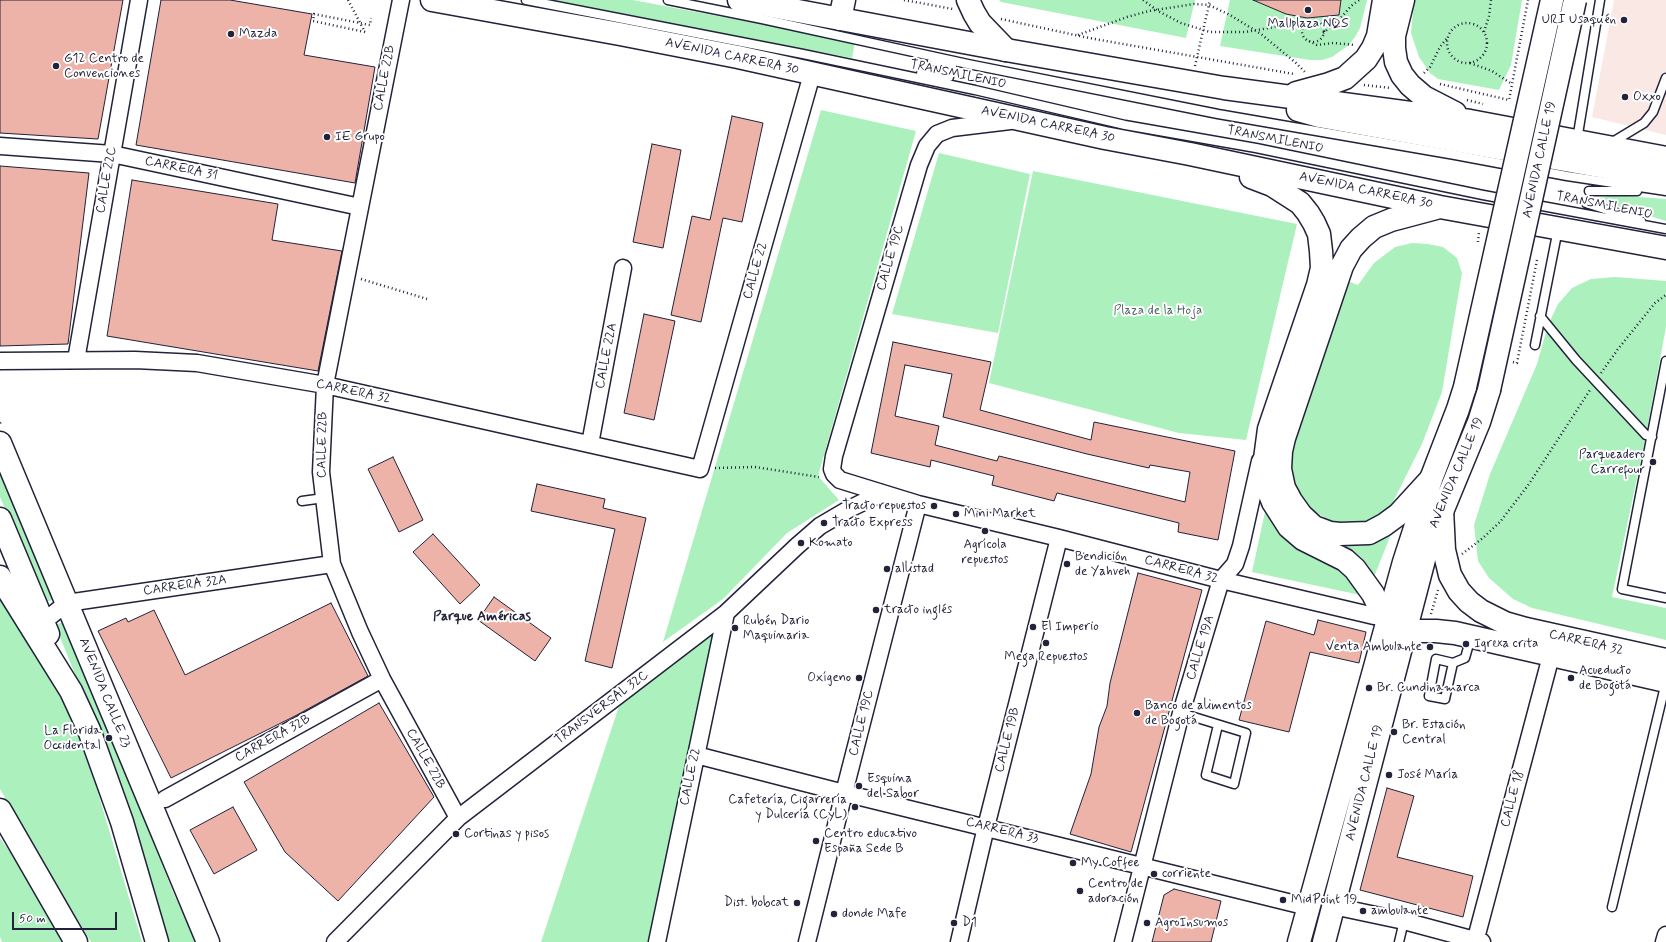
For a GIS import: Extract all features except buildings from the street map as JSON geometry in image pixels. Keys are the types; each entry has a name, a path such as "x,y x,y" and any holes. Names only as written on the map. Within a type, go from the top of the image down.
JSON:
{"main road":[{"name":"AVENIDA CARRERA 30","path":"432,0 628,35 1105,138 1190,154 1481,215 1558,228 1666,236"},
{"path":"739,0 842,10 1006,50 1224,88 1470,121 1666,158"},
{"path":"1285,96 1321,87 1351,74 1371,53 1378,36 1384,0"},
{"path":"1403,0 1394,36 1396,62 1402,76 1424,97 1470,121"},
{"name":"AVENIDA CALLE 19","path":"1299,942 1381,620 1404,562 1431,479 1465,387 1552,0"},
{"name":"AVENIDA CALLE 19","path":"1324,942 1400,646 1427,548 1479,422 1489,390 1575,0"},
{"path":"971,6 986,30 1006,50"},
{"path":"1224,88 1319,116 1666,187"},
{"path":"1190,154 1272,185 1289,195 1300,203 1308,212 1319,234 1322,268 1318,285 1269,429 1266,446 1265,476 1271,497 1278,512 1289,527 1303,539 1345,560 1355,568 1373,594 1381,620"},
{"path":"1431,479 1399,514 1384,525 1369,533 1340,534 1330,533 1314,526 1301,515 1290,501 1284,488 1280,469 1281,451 1284,438 1342,266 1351,249 1374,227 1391,220 1440,207"},
{"name":"AVENIDA CALLE 23","path":"0,444 208,942"},
{"name":"CARRERA 32","path":"1442,509 1446,563 1450,575 1459,591 1469,602 1491,617 1505,623 1545,634 1656,655"},
{"path":"0,519 71,691 89,730 122,822 154,937"},
{"path":"0,577 71,691"},
{"name":"CARRERA 32","path":"1400,646 1410,636 1419,630 1426,629 1471,637 1666,681"},
{"path":"0,810 76,942"},
{"path":"0,820 15,838"}],"street":[{"name":"CALLE 22C","path":"76,360 139,0"},
{"name":"CALLE 22B","path":"401,0 325,385 321,472 332,564 360,632 382,679 458,818"},
{"name":"CALLE 22","path":"700,469 812,74"},
{"name":"CALLE 19C","path":"836,475 834,456 918,165 927,146 937,134 952,128 1021,120"},
{"name":"CARRERA 31","path":"0,146 112,154 360,207"},
{"name":"CALLE 22A","path":"590,444 623,268"},
{"name":"CARRERA 32","path":"0,361 134,360 197,364 325,385 700,469"},
{"name":"CALLE 19A","path":"1123,942 1181,714 1221,580 1235,564 1241,546 1256,477 1269,429"},
{"name":"CARRERA 32","path":"836,475 882,493 918,504 1059,538 1381,620"},
{"name":"TRANSVERSAL 32C","path":"335,942 458,818 726,613 820,526 849,509 882,493"},
{"name":"CALLE 19C","path":"808,942 844,793 918,504"},
{"name":"CALLE 19B","path":"959,942 986,827 1059,538"},
{"name":"CARRERA 32A","path":"43,622 67,603 332,564"},
{"name":"CALLE 22","path":"657,942 726,613"},
{"name":"CALLE 18","path":"1478,942 1551,656"},
{"name":"CARRERA 32B","path":"164,799 382,679"},
{"name":"CARRERA 33","path":"696,755 844,793 1308,907"},
{"path":"1333,906 1404,921 1478,942"},
{"path":"1664,942 1666,935"}],"lane":[{"name":"TRANSMILENIO","path":"526,0 881,70 975,90 1125,126 1256,148 1483,195 1666,236"},
{"name":"TRANSMILENIO","path":"668,0 762,18 968,64 1218,114 1567,176 1666,187"},
{"path":"1577,141 1600,0"},
{"name":"TRANSMILENIO","path":"888,46 952,67"},
{"name":"TRANSMILENIO","path":"881,70 950,77"},
{"path":"1606,146 1644,123 1653,112 1666,78"},
{"path":"1657,102 1666,103"},
{"name":"TRANSMILENIO","path":"1589,191 1666,187"},
{"name":"TRANSMILENIO","path":"1586,204 1623,214 1666,236"},
{"path":"1535,345 1558,228"},
{"path":"1540,316 1576,360 1646,435 1652,437"},
{"path":"1666,361 1622,589 1666,598"},
{"path":"302,501 324,498"},
{"path":"1453,663 1445,699 1429,696 1436,659 1453,663 1465,658 1471,637"},
{"path":"1612,907 1666,681"},
{"path":"1181,714 1246,733 1234,784 1206,775 1218,725"},
{"path":"1399,942 1404,921"}],"path":[{"path":"348,0 365,32 313,21 314,14 358,23 370,25 371,18"},
{"path":"904,0 971,6 1078,36 1295,75"},
{"path":"1143,0 1156,10 1181,23 1203,30 1222,33 1255,31 1287,25 1303,26 1308,21 1315,20 1323,27 1323,34"},
{"path":"1192,82 1210,0"},
{"path":"1309,41 1319,40 1351,6 1359,0"},
{"path":"1484,32 1479,27 1467,23 1460,24 1450,32 1447,45 1452,57 1464,63 1470,63 1482,57 1487,45 1484,32 1489,16 1491,0"},
{"path":"1432,82 1509,100 1528,0"},
{"path":"1078,36 1126,17 1156,10 1194,4 1209,5 1230,15 1255,31 1296,63 1309,77 1302,76"},
{"path":"1303,26 1304,36 1309,41 1317,45 1333,43 1354,45 1371,53"},
{"path":"1470,63 1480,68 1492,71 1512,84"},
{"path":"1340,80 1392,89"},
{"path":"1461,99 1491,105"},
{"path":"1478,243 1481,215"},
{"path":"347,274 428,299"},
{"path":"1506,361 1517,363 1533,284"},
{"path":"1446,563 1483,538 1500,522 1529,484 1618,349 1655,303 1666,295"},
{"path":"700,469 755,467 836,475"}],"shaded area":[{"path":"1614,0 1666,0 1666,135 1592,117"}],"green space":[{"path":"547,0 633,0 855,42 852,58"},
{"path":"999,0 1195,0 1186,38 1001,2"},
{"path":"1230,0 1268,0 1267,6 1286,14 1307,18 1339,15 1341,0 1367,0 1360,28 1349,45 1332,57 1322,60 1310,60 1220,46"},
{"path":"1414,0 1522,0 1511,65 1499,90 1438,79 1430,73 1419,57 1411,33"},
{"path":"821,110 916,131 818,476 839,500 787,533 723,599 663,642"},
{"path":"939,153 1030,174 998,333 892,314"},
{"name":"Plaza de la Hoja","path":"1033,171 1297,224 1246,440 1179,433 989,383"},
{"path":"1614,195 1666,199 1666,221 1607,203 1599,198"},
{"path":"1412,243 1443,247 1457,258 1462,273 1442,392 1422,444 1392,504 1381,514 1366,522 1335,524 1311,509 1298,495 1290,476 1289,455 1345,280 1358,285 1374,263 1395,247"},
{"path":"1615,277 1666,281 1666,327 1646,435 1612,597 1666,608 1666,640 1532,608 1513,599 1489,578 1478,561 1474,525 1490,474 1537,364 1548,325 1558,304 1572,288 1591,279"},
{"path":"0,464 56,598 45,603 0,497"},
{"path":"1265,512 1277,531 1287,540 1346,574 1365,596 1252,572"},
{"path":"1393,529 1374,577 1368,565 1360,556 1329,539"},
{"path":"0,595 62,700 87,755 142,942 91,942 56,886 0,789"},
{"path":"65,621 173,892 196,942 169,942 121,787 55,625"},
{"path":"714,633 648,942 541,942 619,706"},
{"path":"0,838 15,859 63,942 2,942 0,937"}],"place":[{"name":"Mallplaza NQS","path":"1308,10"},
{"name":"URI Usaquén","path":"1624,20"},
{"name":"Mazda","path":"231,34"},
{"name":"G12 Centro de Convenciones","path":"56,66"},
{"name":"Oxxo","path":"1625,97"},
{"name":"IE Grupo","path":"327,137"},
{"name":"Parqueadero Carrefour","path":"1653,462"},
{"name":"Tracto repuestos","path":"934,506"},
{"name":"Mini Market","path":"956,514"},
{"name":"Tracto Express","path":"824,523"},
{"name":"Agrícola repuestos","path":"985,531"},
{"name":"Komato","path":"801,543"},
{"name":"Bendición de Yahveh","path":"1067,564"},
{"name":"allistad","path":"887,569"},
{"name":"tracto inglés","path":"876,610"},
{"name":"El Imperio","path":"1033,627"},
{"name":"Rubén Dario Maquinaria","path":"735,628"},
{"name":"Mega Repuestos","path":"1046,643"},
{"name":"Igrexa crita","path":"1466,644"},
{"name":"Venta Ambulante","path":"1430,647"},
{"name":"Oxígeno","path":"859,678"},
{"name":"Acueducto de Bogotá","path":"1571,678"},
{"name":"Br. Cundinamarca","path":"1369,688"},
{"name":"Banco de alimentos de Bogotá","path":"1137,713"},
{"name":"Br. Estación Central","path":"1394,732"},
{"name":"La Florida Occidental","path":"109,738"},
{"name":"José María","path":"1389,775"},
{"name":"Esquina del Sabor","path":"859,786"},
{"name":"Cafetería, Cigarrería y Dulcería (CyL)","path":"855,807"},
{"name":"Cortinas y pisos","path":"456,834"},
{"name":"Centro educativo España Sede B","path":"816,841"},
{"name":"My Coffee","path":"1073,863"},
{"name":"corriente","path":"1154,874"},
{"name":"Centro de adoración","path":"1080,891"},
{"name":"MidPoint 19","path":"1283,900"},
{"name":"Dist. bobcat","path":"797,903"},
{"name":"ambulante","path":"1363,911"},
{"name":"donde Mafe","path":"834,914"},
{"name":"D1","path":"954,923"},
{"name":"AgroInsumos","path":"1147,923"}],"district":[{"name":"Parque Américas","path":"482,617"}]}
